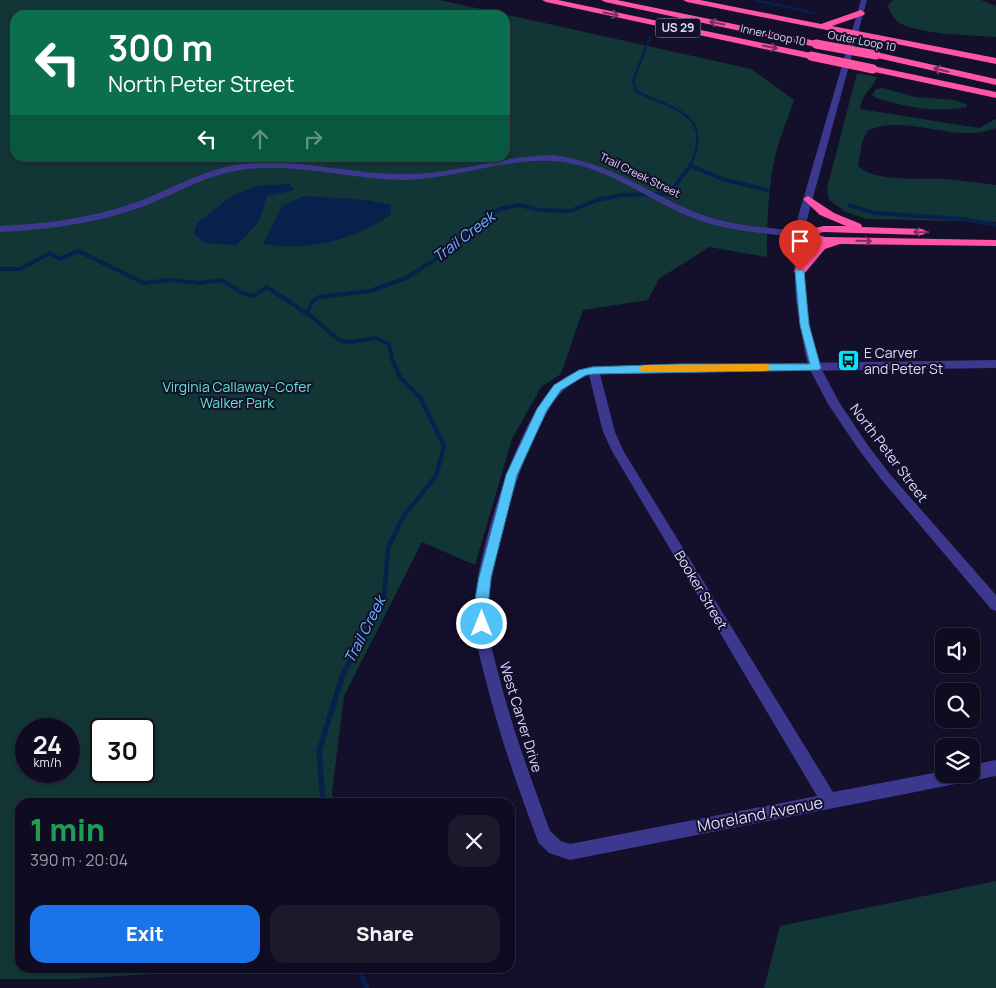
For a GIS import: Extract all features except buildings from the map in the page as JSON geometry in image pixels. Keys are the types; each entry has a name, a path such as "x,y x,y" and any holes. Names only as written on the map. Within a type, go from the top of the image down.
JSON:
{"highway":[{"name":"Inner Loop 10","path":"546,0 966,88 996,96"},
{"name":"Outer Loop 10","path":"605,0 876,55 996,82"},
{"path":"686,0 996,61"},
{"path":"817,26 860,17 868,30 889,39"},
{"path":"808,199 815,207 833,217 854,225 881,231"},
{"path":"798,234 824,230 996,233"},
{"path":"798,234 839,241 996,243"},
{"path":"800,271 821,247 839,241"}],"street":[{"name":"North Peter Street","path":"864,0 798,234 805,325 816,368 834,404 885,476 996,606"},
{"name":"Trail Creek Street","path":"510,159 554,158 583,163 620,177 694,215 729,226 798,234"},
{"name":"Trail Creek Street","path":"0,229 50,225 109,213 136,206 213,173 248,165 279,165 361,176 403,178 457,171 497,162"},
{"name":"West Carver Drive","path":"553,847 544,836 507,735 488,662 482,624 481,600 503,501 523,448 542,409 557,388 583,373 593,370 680,367 816,368 996,364"},
{"name":"Booker Street","path":"593,370 605,419 619,453 829,800"},
{"path":"980,771 996,768"},
{"name":"Moreland Avenue","path":"553,847 570,852 935,780"}],"green space":[{"name":"Virginia Callaway-Cofer Walker Park","path":"0,0 440,0 485,10 10,10 10,162 510,162 510,16 751,69 794,100 778,145 772,172 768,214 767,257 709,247 659,279 648,300 583,310 561,374 541,387 512,439 475,565 422,542 344,696 332,793 333,798 15,798 15,973 166,973 74,979 0,979"},
{"path":"893,0 981,0 996,6 996,37 945,34 918,30 898,22 892,15 887,6"},
{"path":"857,73 877,77 865,95 860,109 979,128 996,119 996,128 981,132 964,133 898,125 882,126 867,131 862,143 858,166 875,175 886,177 949,179 996,185 996,222 867,219 846,212 829,200 827,188"},
{"path":"883,88 915,97 954,100 966,104 967,107 955,109 921,108 887,101 872,95 876,89"},
{"path":"996,881 996,988 764,988 780,926"}],"water":[{"path":"289,184 295,190 268,196 259,220 237,245 204,243 194,234 197,223 232,196 256,186"},
{"path":"304,196 368,200 391,205 391,214 362,231 330,242 296,246 263,244 282,206"}],"waterway":[{"path":"755,0 814,13"},
{"name":"Trail Creek","path":"650,37 633,81 637,92 677,109 687,116 694,125 697,135 696,149 690,166"},
{"name":"Trail Creek","path":"307,313 312,302 319,297 370,291 406,278 456,246 479,222 500,209 519,205 540,210 570,211 597,200 622,195 669,194 691,165"},
{"path":"691,166 725,180 767,190"},
{"path":"849,205 874,213 963,219 996,225"},
{"path":"0,269 20,269 50,253 60,259 78,251 144,283 171,280 200,283 222,280 242,293 253,296 267,287 312,317 339,340 349,342 376,338 389,344 393,362 400,377"},
{"name":"Trail Creek","path":"358,646 384,597 388,548 403,517 436,476 444,446 420,397 400,377"},
{"name":"Trail Creek","path":"323,798 319,751 343,674 359,645"},
{"name":"Trail Creek","path":"360,973 367,988"}],"slow traffic":[{"path":"644,369 680,367 766,368"}],"place":[{"name":"E Carver and Peter St","path":"848,361"}],"route":[{"path":"482,624 481,600 503,501 523,448 542,409 557,388 566,381 593,370 680,367 816,368 810,353 801,302 800,271"}]}
